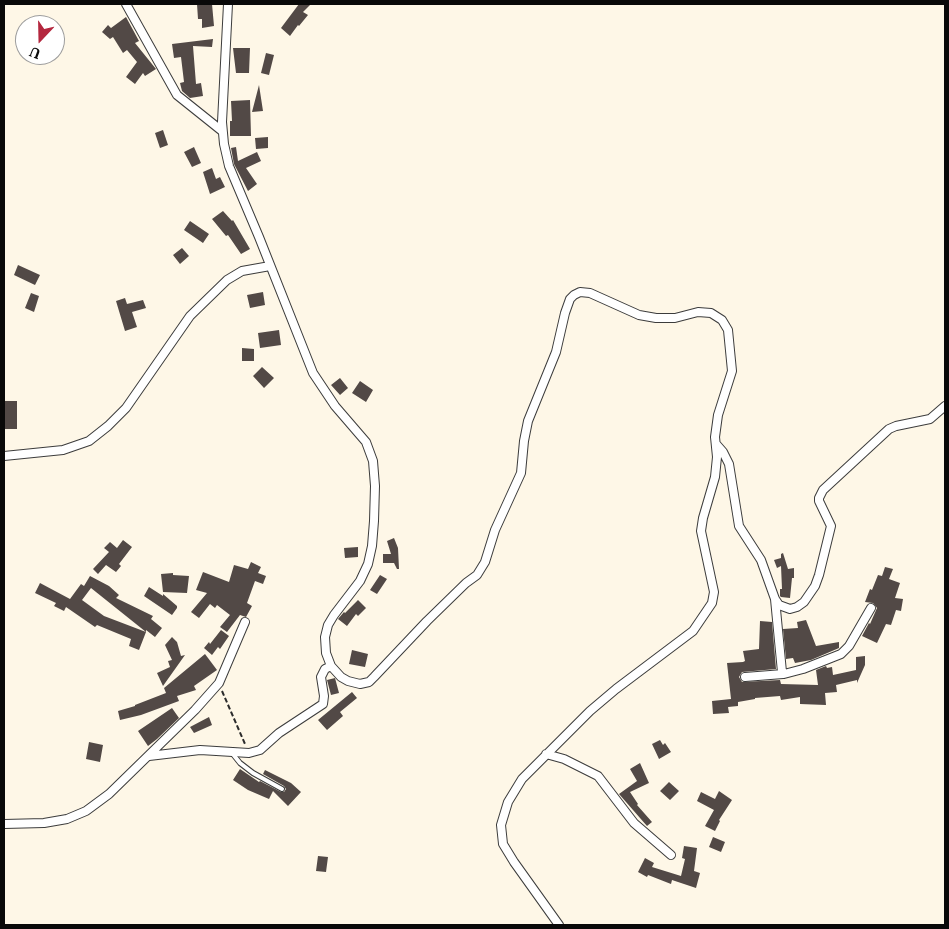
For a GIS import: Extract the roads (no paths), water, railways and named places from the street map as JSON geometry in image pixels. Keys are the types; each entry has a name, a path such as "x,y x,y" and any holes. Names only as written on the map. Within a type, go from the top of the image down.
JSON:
{"street":[{"path":"126,4 177,95 222,131"},
{"path":"228,4 222,131 229,166 313,373 335,406 366,442 373,461 375,486 372,546 368,564 360,582 328,625 325,645 331,666 348,681 360,684 369,682 426,621 477,575 485,562 495,530 521,473 528,421 556,352 570,299 574,295 580,292 590,293 638,315 656,318 675,318 698,312 711,312 722,320 728,330 732,371 718,415 715,477 701,531 714,592 712,603 692,631 590,711 522,779 508,802 500,825 503,844 559,925"},
{"path":"4,456 63,450 89,441 126,408 190,316 227,280 242,271 270,266"},
{"path":"774,599 783,607 790,609 797,607 804,602 815,586 830,530 830,521 819,501 823,490 889,429 930,419 945,406"},
{"path":"716,444 723,452 729,464 738,526 761,560 774,599 783,674"},
{"path":"745,677 783,674 803,669 842,654 849,646 870,608"},
{"path":"4,824 44,823 67,819 86,811 109,794 195,710 219,683 245,622"},
{"path":"149,756 200,750 249,753 260,750 279,733 323,704 322,677 325,669 331,666"},
{"path":"546,754 564,759 598,776 634,823 671,855"}],"lane":[{"path":"232,752 240,763 282,789"}]}
